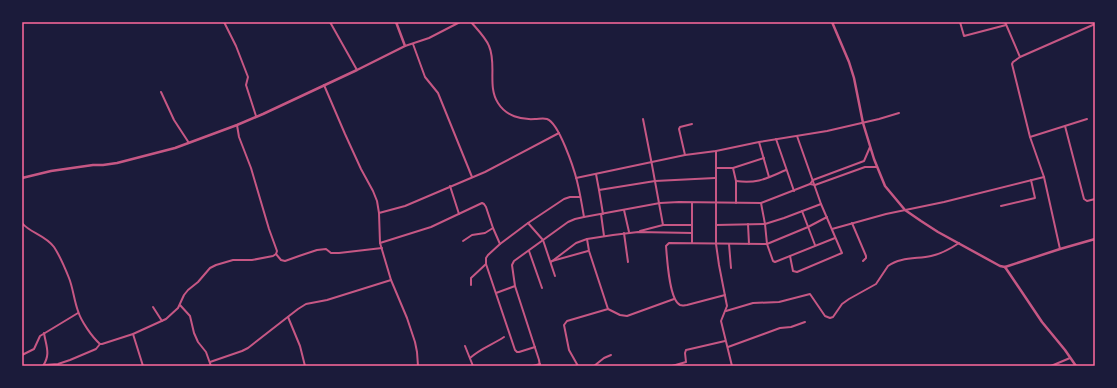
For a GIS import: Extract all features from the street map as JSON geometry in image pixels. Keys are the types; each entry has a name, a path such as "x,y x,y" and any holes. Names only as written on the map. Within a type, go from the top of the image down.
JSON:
{"street":[{"path":"224,22 236,46 248,77 246,85 256,116"},
{"path":"330,22 357,70"},
{"path":"396,22 405,46"},
{"path":"22,178 51,171 117,163 189,143 237,125 357,70 405,46 435,36 460,22"},
{"path":"471,22 489,46 491,55 492,87 496,100 500,106 507,113 518,118 548,119 553,123 559,133 569,154 576,178 584,217"},
{"path":"832,22 854,78 863,123 877,167 885,186 905,210 938,232 1000,266 1005,267 1095,239"},
{"path":"960,22 964,36 1005,23 1020,57"},
{"path":"1060,249 1044,177 1030,137 1012,64 1020,57 1095,24"},
{"path":"413,44 423,74 438,93 472,177"},
{"path":"324,85 354,155 377,201 380,243 391,280 407,318 415,342 418,366"},
{"path":"161,92 174,120 189,143"},
{"path":"576,178 652,162 863,123 899,113"},
{"path":"1030,137 1088,119"},
{"path":"642,120 652,162 663,225"},
{"path":"685,156 679,129 680,127 692,124"},
{"path":"237,125 239,137 251,168 269,230 277,251 276,254 281,260 285,261 317,250 326,249 331,253 339,253 382,248"},
{"path":"1065,126 1084,199 1087,201 1095,199"},
{"path":"379,213 405,206 504,163 559,133"},
{"path":"790,256 793,271 795,272 842,254 821,204 797,136"},
{"path":"776,139 794,191"},
{"path":"759,142 770,177"},
{"path":"532,366 540,365 516,286 512,263 572,220 660,203 761,203 810,184 813,180 863,162 870,145"},
{"path":"716,151 716,244 727,306 721,321 732,366"},
{"path":"716,168 733,168 764,158"},
{"path":"863,162 865,167"},
{"path":"810,184 815,185 865,167 877,167"},
{"path":"733,168 736,180 736,203"},
{"path":"736,180 756,182 786,170"},
{"path":"596,174 604,236"},
{"path":"832,229 1044,177"},
{"path":"599,190 655,181 716,178"},
{"path":"1000,206 1035,198 1031,180"},
{"path":"450,186 459,214"},
{"path":"535,347 519,352 514,350 486,264 486,256 528,223 564,199 570,197 580,197"},
{"path":"380,243 431,227 483,203 486,207 500,244"},
{"path":"692,203 692,243"},
{"path":"761,203 767,244 773,261 775,262 835,238"},
{"path":"716,225 765,224 821,204"},
{"path":"624,210 629,232"},
{"path":"802,211 815,245"},
{"path":"726,295 683,305 679,304 675,299 667,269 666,246 669,243 767,244 808,227 827,217"},
{"path":"22,223 32,231 42,236 54,247 70,279 79,313 90,332 100,344"},
{"path":"528,223 543,240 555,276"},
{"path":"852,223 866,256 863,261"},
{"path":"748,224 749,244"},
{"path":"638,232 663,225 692,225"},
{"path":"463,240 472,235 485,233 493,228"},
{"path":"551,262 576,243 587,239 629,232 692,233"},
{"path":"624,233 628,262"},
{"path":"587,239 589,251 608,309"},
{"path":"726,311 753,304 779,302 810,294 825,316 830,318 842,304 876,284 891,264 899,261 941,253 959,243"},
{"path":"729,244 731,268"},
{"path":"528,251 542,288"},
{"path":"551,262 589,251"},
{"path":"43,365 58,364 70,360 96,349 100,344 133,334 162,321 175,312 184,295 210,268 216,264 233,260 252,260 273,256 276,254"},
{"path":"471,286 472,278 486,264"},
{"path":"1005,267 1042,322 1071,357 1076,366"},
{"path":"210,362 248,348 306,304 328,300 391,280"},
{"path":"496,293 516,286"},
{"path":"578,366 569,350 564,325 567,321 608,309 620,315 627,316 675,299"},
{"path":"180,305 190,316 194,333 198,342 206,352 211,366"},
{"path":"153,307 162,321"},
{"path":"22,355 34,349 38,338 44,333 79,313"},
{"path":"288,317 300,346 305,366"},
{"path":"728,347 780,328 791,327 805,322"},
{"path":"43,365 48,354 44,333"},
{"path":"133,334 143,366"},
{"path":"470,358 486,346 495,343 504,337"},
{"path":"672,366 686,362 685,352 688,350 726,341"},
{"path":"465,346 473,366"},
{"path":"594,366 604,358 611,355"},
{"path":"1051,366 1071,357"}]}
